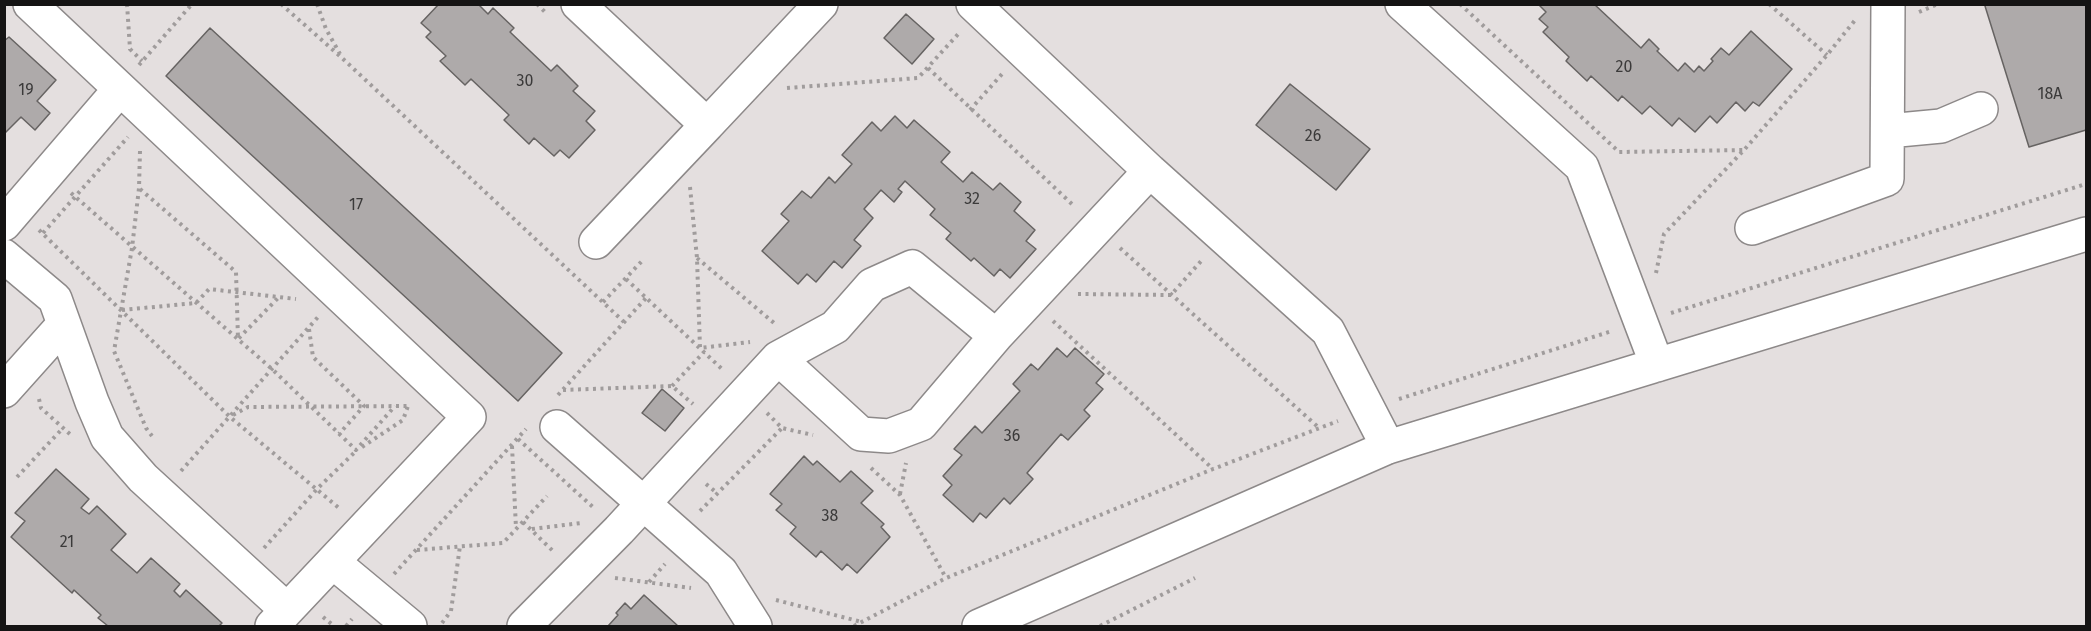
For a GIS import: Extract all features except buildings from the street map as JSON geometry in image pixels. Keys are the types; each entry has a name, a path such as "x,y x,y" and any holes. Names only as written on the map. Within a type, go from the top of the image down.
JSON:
{"lane":[{"path":"4,256 55,299 107,437 142,478 244,571 280,618 469,417 30,4"},
{"path":"578,4 707,125"},
{"path":"596,242 821,4"},
{"path":"1402,4 1582,167 1657,365"},
{"path":"976,7 1149,171 1328,332 1388,447"},
{"path":"1752,228 1887,179 1888,10"},
{"path":"11,216 120,89"},
{"path":"1888,131 1941,126 1981,109"},
{"path":"777,349 861,434 889,436 921,424 996,336 1149,171"},
{"path":"979,627 1388,447 2086,234"},
{"path":"524,627 576,574 613,525 643,503 734,377 777,349 835,327 872,285 912,267 996,336"},
{"path":"4,391 64,324"},
{"path":"548,416 721,572 755,627"},
{"path":"333,562 410,627"}],"path":[{"path":"128,4 130,49 142,61"},
{"path":"120,89 192,4"},
{"path":"281,4 341,57 624,322"},
{"path":"317,4 326,29 341,57"},
{"path":"1460,4 1619,152 1744,150"},
{"path":"1769,4 1827,55"},
{"path":"1656,278 1664,234 1744,150 1855,22 1888,10 1938,4"},
{"path":"738,92 918,78 976,7"},
{"path":"970,110 1022,51"},
{"path":"148,115 140,140 139,188 132,248 114,351 146,428 154,439"},
{"path":"43,233 148,115"},
{"path":"47,174 76,196 132,248 272,369 356,450"},
{"path":"139,188 236,272 238,339"},
{"path":"11,216 43,233 230,417 318,488 363,530"},
{"path":"1033,297 1171,295 1223,237"},
{"path":"697,258 777,349"},
{"path":"603,303 642,261"},
{"path":"626,279 734,377"},
{"path":"121,310 196,303 209,289 314,301 339,294"},
{"path":"160,495 339,294"},
{"path":"238,339 279,297"},
{"path":"1033,297 1213,469"},
{"path":"346,627 512,445 548,416 562,390 646,298"},
{"path":"309,329 313,357 364,406"},
{"path":"746,350 777,349"},
{"path":"672,386 704,352"},
{"path":"562,390 672,386 695,405"},
{"path":"339,434 364,406"},
{"path":"244,571 395,406"},
{"path":"356,450 403,420 408,406"},
{"path":"230,417 248,407 459,408"},
{"path":"17,477 63,428"},
{"path":"697,515 782,428"},
{"path":"518,439 613,525"},
{"path":"512,445 516,529"},
{"path":"900,495 908,454"},
{"path":"870,467 900,495 946,578"},
{"path":"416,550 503,543 547,496"},
{"path":"523,522 576,574"},
{"path":"531,529 613,525"},
{"path":"439,627 451,611 460,546"},
{"path":"1100,627 1195,578"}]}
